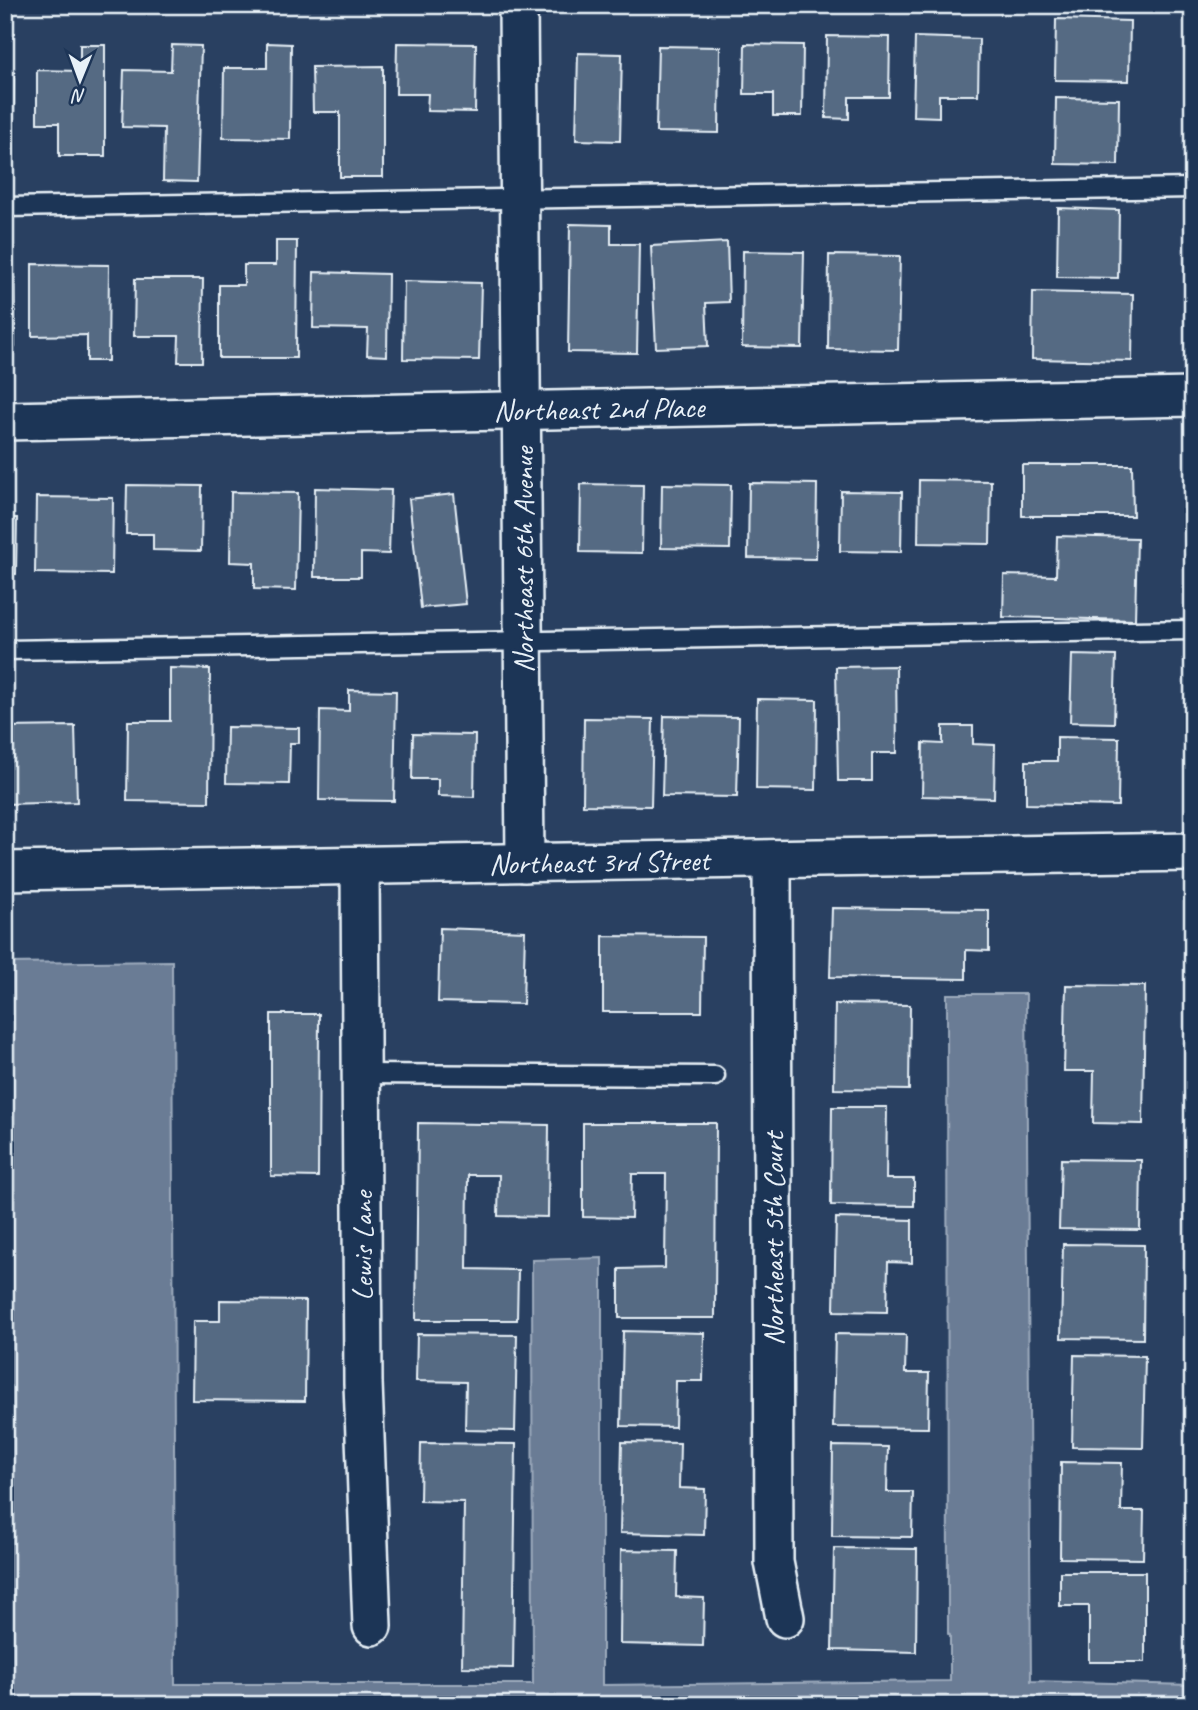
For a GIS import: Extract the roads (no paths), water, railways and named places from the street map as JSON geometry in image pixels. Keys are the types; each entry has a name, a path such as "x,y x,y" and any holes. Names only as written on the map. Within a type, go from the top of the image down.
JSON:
{"street":[{"name":"Northeast 6th Avenue","path":"518,5 525,863"},
{"name":"Northeast 2nd Place","path":"5,421 1193,397"},
{"name":"Northeast 3rd Street","path":"5,871 1193,852"},
{"name":"Northeast 5th Court","path":"772,859 774,1562 785,1618"},
{"name":"Lewis Lane","path":"360,866 363,1383 372,1626"}],"lane":[{"path":"5,207 1193,188"},
{"path":"5,650 1193,630"},
{"path":"361,1074 715,1076"}],"water":[{"path":"172,961 175,1684 533,1684 532,1260 602,1258 602,1685 950,1681 947,994 1026,994 1031,1681 1193,1685 1193,1705 5,1705 5,963"}]}
